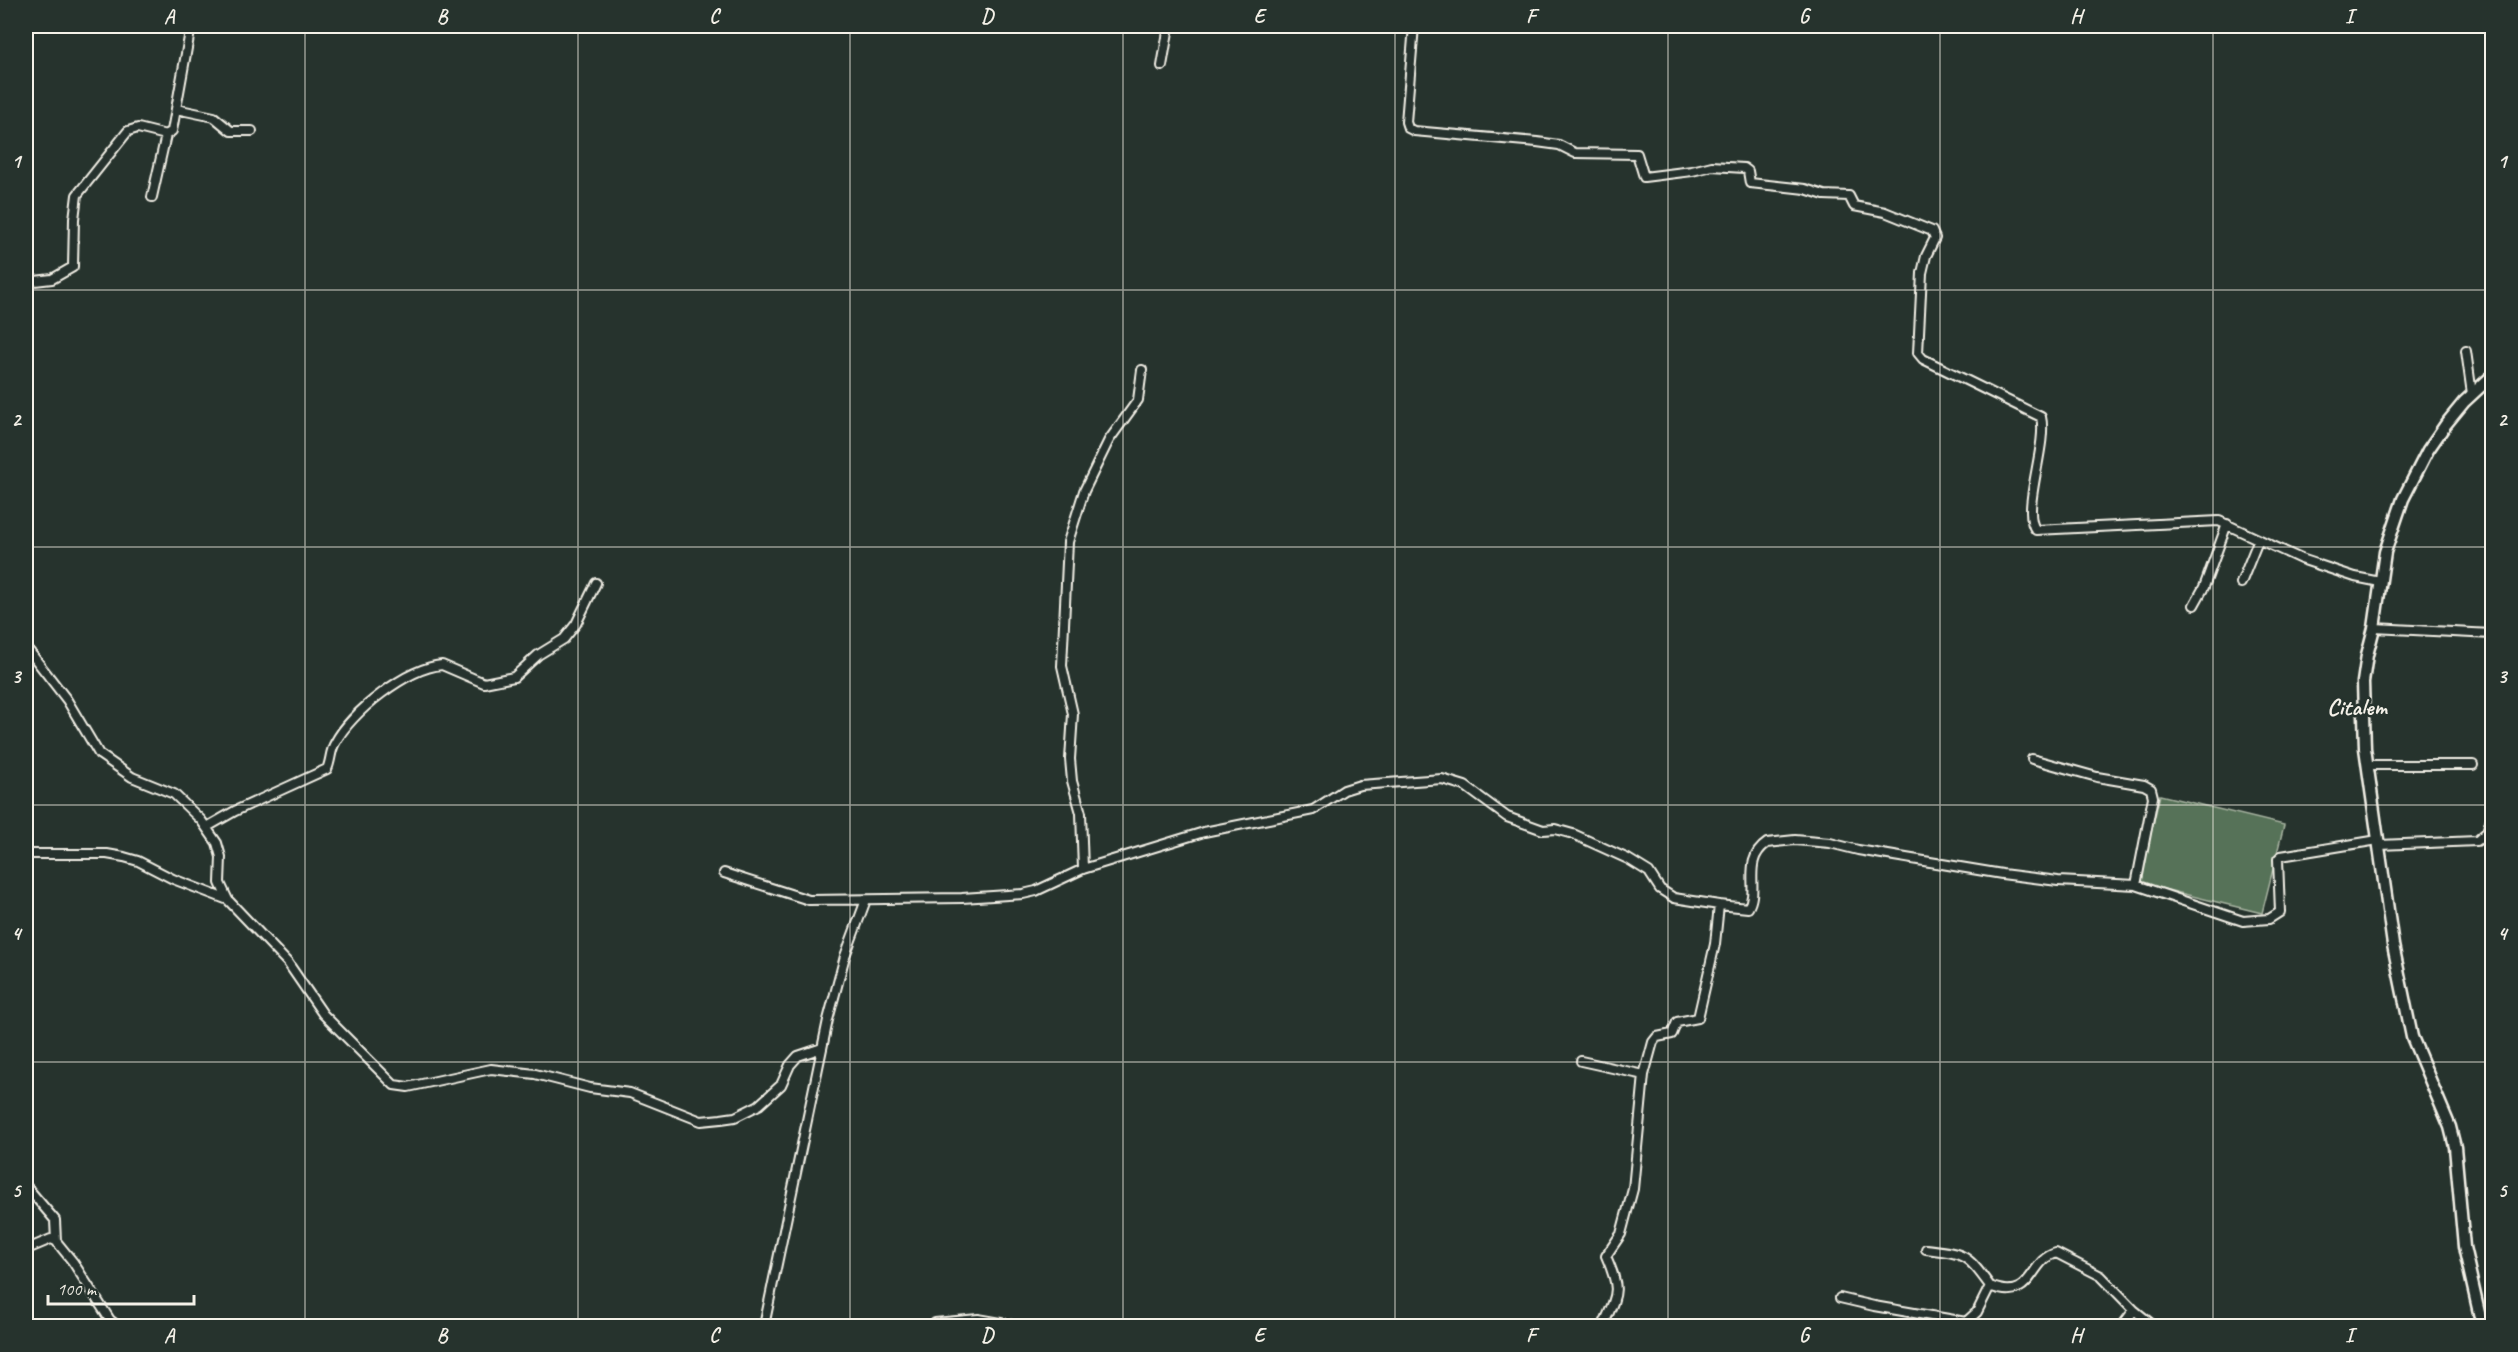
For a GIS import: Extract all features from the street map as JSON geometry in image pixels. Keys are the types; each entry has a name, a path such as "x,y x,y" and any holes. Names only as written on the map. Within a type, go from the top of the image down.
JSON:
{"main road":[{"path":"2482,1326 2464,1247 2455,1147 2450,1128 2421,1060 2410,1027 2394,945 2367,765 2362,682 2374,628 2385,552 2403,499 2428,450 2455,413 2493,376"}],"street":[{"path":"152,197 166,135 172,131 191,26"},
{"path":"1162,66 1169,26"},
{"path":"1414,26 1406,122 1408,128 1414,131 1537,141 1559,145 1575,153 1637,154 1644,177 1712,166 1744,168 1748,171 1750,183 1805,189 1819,194 1849,196 1854,206 1885,212 1932,231 1935,238 1923,265 1919,293 1918,353 1923,359 2041,417 2041,454 2031,510 2032,523 2036,530 2213,521 2227,524 2258,541 2301,559 2355,577 2380,582"},
{"path":"177,109 214,117 231,131 252,131"},
{"path":"26,282 52,279 73,267 77,195 128,131 138,128 166,135"},
{"path":"2466,351 2472,394"},
{"path":"1083,869 1081,813 1070,768 1073,714 1062,666 1068,542 1084,491 1104,450 1112,434 1138,400 1142,370"},
{"path":"2194,605 2204,587 2227,524"},
{"path":"2241,583 2258,541"},
{"path":"207,827 235,811 327,769 335,741 382,692 405,678 442,665 484,683 514,677 538,656 564,639 576,624 597,583"},
{"path":"2374,628 2493,634"},
{"path":"26,647 67,700 99,754 132,777 174,794 207,827 220,850 220,884 228,900 288,963 323,1014 394,1085 408,1087 491,1068 535,1074 590,1088 630,1093 701,1120 721,1119 735,1117 759,1105 781,1085 789,1065 798,1056 822,1048"},
{"path":"2032,759 2097,777 2144,785 2151,789 2153,797 2136,885"},
{"path":"2367,765 2473,765"},
{"path":"724,873 809,900 1023,894 1036,891 1083,869 1204,832 1313,810 1344,790 1360,785 1442,779 1465,786 1507,817 1543,830 1555,829 1573,834 1628,859 1649,872 1660,889 1674,898 1748,909 1753,897 1751,873 1761,847 1767,843 1795,840 1830,843 1858,850 2002,874 2090,884 2136,885 2231,918 2251,921 2270,919 2280,912 2278,860 2281,856 2379,842 2481,840 2487,832 2493,815"},
{"path":"26,854 107,854 124,857 228,900"},
{"path":"764,1326 822,1048 845,956 866,900"},
{"path":"1603,1326 1617,1295 1617,1285 1606,1256 1621,1234 1633,1189 1644,1075 1651,1049 1657,1037 1672,1034 1677,1022 1698,1018 1715,944 1719,905"},
{"path":"1581,1060 1644,1075"},
{"path":"26,1186 55,1220 56,1241 73,1262 110,1320 118,1326"},
{"path":"26,1246 32,1247 48,1239 56,1241"},
{"path":"1926,1249 1961,1254 1974,1264 1990,1286 2012,1290 2020,1288 2049,1255 2056,1253 2101,1276 2134,1310 2154,1326"},
{"path":"1840,1298 1966,1322 1977,1312 1990,1286"},
{"path":"2122,1326 2134,1310"},
{"path":"935,1323 978,1319 1018,1326"}],"green space":[{"path":"2160,795 2284,825 2262,913 2139,883"}],"district":[{"name":"Citalem","path":"2357,707"}]}
